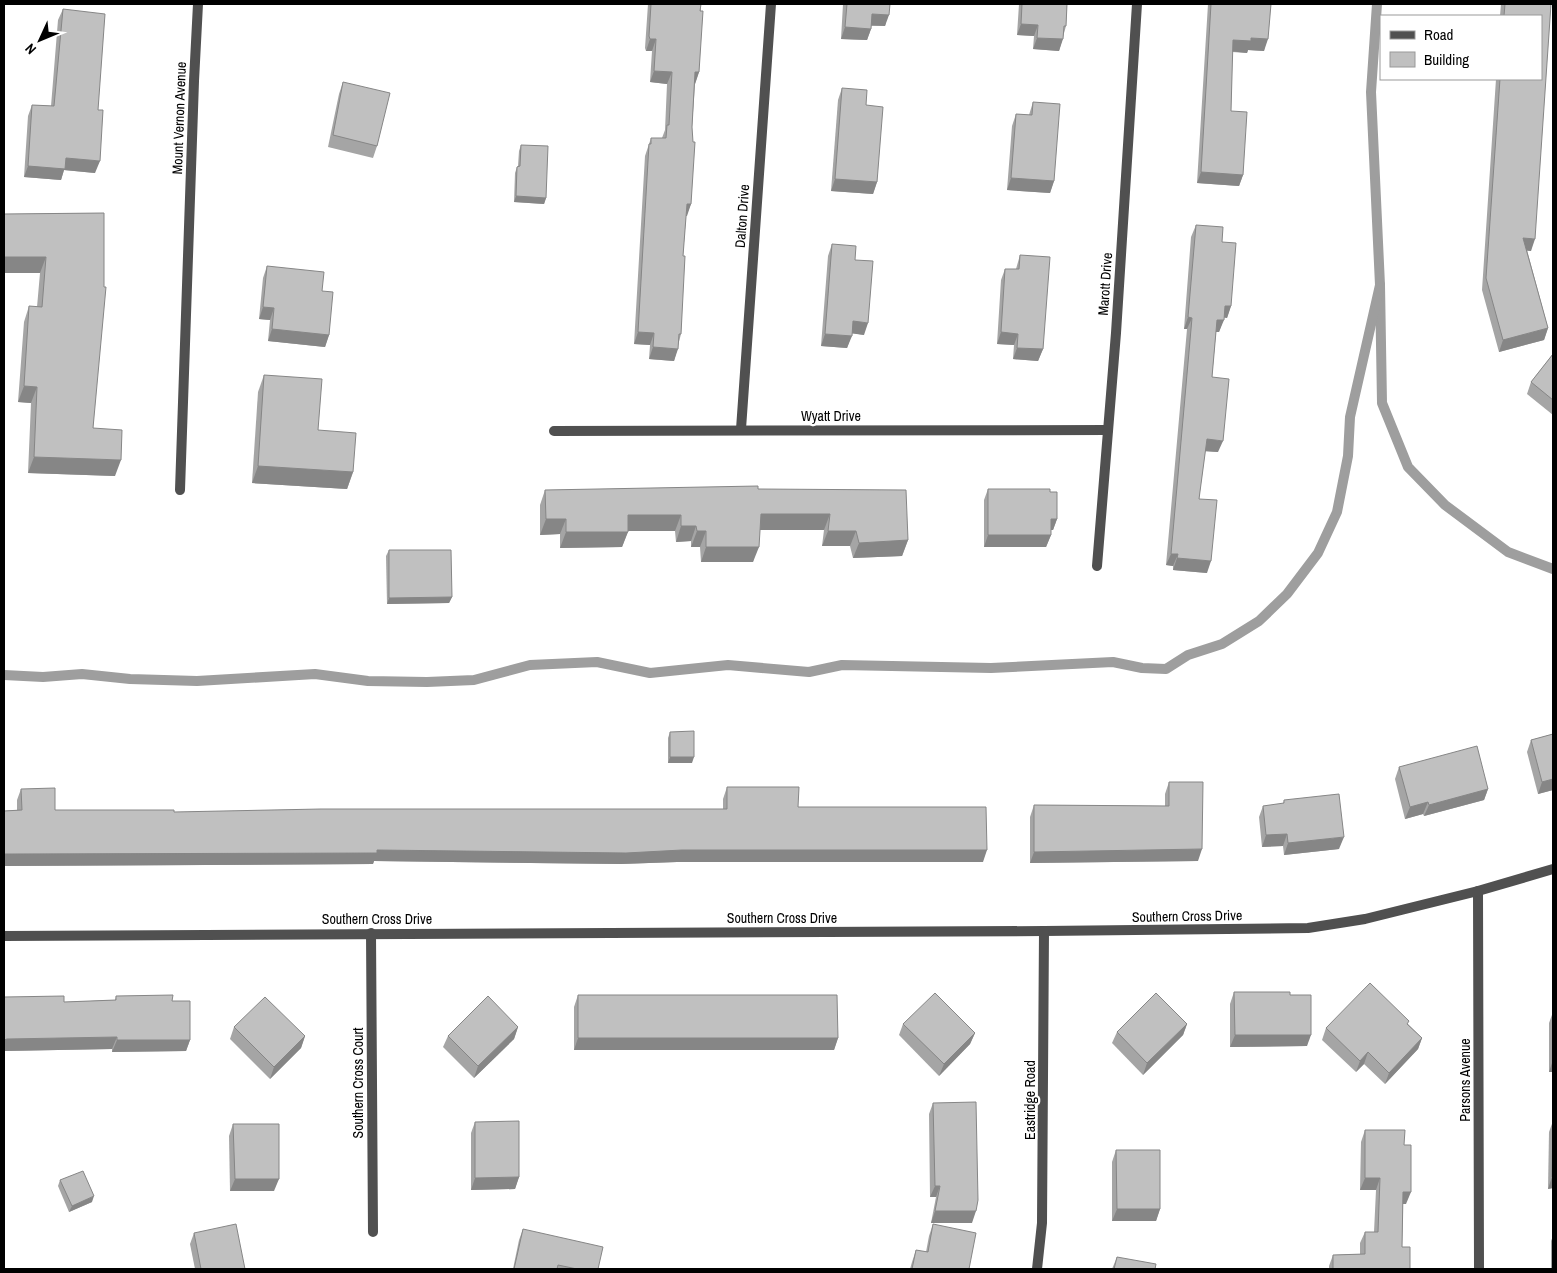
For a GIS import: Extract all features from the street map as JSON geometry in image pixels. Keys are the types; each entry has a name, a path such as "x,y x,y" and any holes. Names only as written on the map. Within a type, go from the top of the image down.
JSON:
{"street":[{"name":"Mount Vernon Avenue","path":"180,490 198,4"},
{"name":"Dalton Drive","path":"741,429 770,4"},
{"name":"Marott Drive","path":"1096,566 1108,430 1136,4"},
{"name":"Wyatt Drive","path":"554,431 741,429 1108,430"},
{"name":"Southern Cross Drive","path":"4,936 1308,928 1365,919 1478,891 1553,869"},
{"name":"Parsons Avenue","path":"1478,891 1479,1269"},
{"name":"Eastridge Road","path":"1037,1269 1042,1223 1044,931"},
{"name":"Southern Cross Court","path":"371,933 373,1232"}],"building":[{"path":"651,4 701,4 700,11 703,11 699,72 695,72 692,127 693,142 695,142 691,204 687,204 683,256 685,256 681,334 679,334 678,349 653,347 654,333 638,332 649,144 651,144 651,138 666,138 667,125 669,125 672,72 654,71 656,39 650,39 649,36"},
{"path":"847,4 890,4 889,15 872,14 871,29 845,27"},
{"path":"1022,4 1067,4 1066,26 1064,26 1063,39 1037,38 1038,25 1021,24"},
{"path":"1211,4 1271,4 1268,39 1251,38 1251,41 1233,40 1231,111 1247,112 1243,175 1201,172"},
{"path":"1505,4 1551,4 1535,239 1523,238 1548,328 1503,340 1486,278 1500,80 1542,80 1542,15 1504,15"},
{"path":"63,9 105,14 98,110 103,110 100,161 66,158 65,169 28,166 32,105 54,106"},
{"path":"343,82 390,93 377,146 333,135"},
{"path":"842,88 867,90 866,105 883,107 877,182 835,179"},
{"path":"1033,102 1060,104 1054,181 1011,178 1016,114 1032,115"},
{"path":"521,145 548,146 546,198 516,196 517,167 520,166"},
{"path":"104,213 104,287 106,287 93,428 122,430 121,460 34,457 37,387 24,386 29,306 42,307 46,257 4,257 4,214"},
{"path":"1196,225 1223,227 1222,242 1236,243 1231,306 1225,306 1224,320 1217,320 1212,377 1229,379 1223,441 1207,439 1199,499 1217,500 1211,561 1177,558 1178,554 1171,554 1192,318 1188,317"},
{"path":"832,244 856,246 855,260 873,261 868,323 853,321 852,336 825,334"},
{"path":"1020,255 1050,257 1043,349 1017,348 1018,334 1001,332 1005,269 1019,269"},
{"path":"267,266 324,272 322,291 333,292 329,335 272,329 274,308 263,307"},
{"path":"1553,354 1553,400 1531,382"},
{"path":"264,375 322,379 318,430 356,433 353,472 258,466"},
{"path":"758,486 758,489 906,490 908,540 859,543 856,531 828,531 830,514 761,514 759,547 706,547 706,531 697,531 696,526 681,526 681,515 628,515 628,532 566,532 566,519 546,519 545,490"},
{"path":"988,489 1050,489 1050,492 1057,492 1057,519 1051,519 1051,535 988,535"},
{"path":"389,550 451,550 452,597 389,598"},
{"path":"694,731 694,757 670,757 670,732"},
{"path":"1553,734 1553,779 1542,782 1531,740"},
{"path":"1477,746 1488,789 1429,805 1428,802 1410,807 1399,767"},
{"path":"1169,782 1203,782 1202,849 1034,852 1034,805 1169,806"},
{"path":"727,787 799,787 798,807 986,807 987,850 682,850 626,853 377,850 377,853 4,854 4,811 22,810 21,789 55,788 55,810 174,810 174,812 321,809 727,809"},
{"path":"1339,794 1344,837 1288,843 1287,834 1266,835 1263,806 1284,803 1284,800"},
{"path":"1370,983 1409,1021 1407,1024 1422,1038 1389,1073 1368,1052 1360,1061 1326,1028"},
{"path":"1234,992 1290,992 1290,995 1311,995 1311,1035 1235,1035"},
{"path":"935,993 975,1033 944,1064 903,1024"},
{"path":"1156,993 1187,1024 1147,1063 1117,1032"},
{"path":"173,995 172,1001 190,1001 190,1040 117,1040 117,1037 4,1040 4,997 64,996 64,1002 116,1000 116,996"},
{"path":"578,995 837,995 838,1038 578,1038"},
{"path":"488,996 518,1027 478,1066 448,1036"},
{"path":"265,997 305,1036 274,1067 234,1027"},
{"path":"976,1102 978,1200 976,1211 935,1211 940,1186 935,1186 933,1103"},
{"path":"519,1121 519,1177 475,1178 475,1122"},
{"path":"1553,1121 1553,1177 1552,1177"},
{"path":"233,1124 279,1124 279,1179 235,1179"},
{"path":"1365,1130 1405,1130 1404,1145 1411,1145 1411,1192 1403,1192 1402,1247 1410,1247 1410,1269 1333,1269 1333,1255 1365,1254 1365,1232 1378,1232 1380,1178 1365,1178"},
{"path":"1116,1150 1160,1150 1160,1209 1117,1209"},
{"path":"83,1171 94,1196 72,1206 60,1180"},
{"path":"236,1224 245,1269 201,1269 194,1233"},
{"path":"933,1224 976,1233 969,1269 912,1269 916,1250 928,1252"},
{"path":"523,1229 603,1247 598,1269 577,1269 558,1265 557,1269 514,1269"},
{"path":"1117,1257 1156,1264 1155,1269 1114,1269"}],"waterway":[{"path":"1377,4 1371,92 1380,285 1382,403 1408,467 1445,505 1508,552 1553,569"},
{"path":"4,675 43,677 82,674 130,679 197,681 315,674 368,681 427,682 474,680 530,665 597,662 650,673 728,665 809,672 842,665 991,668 1113,662 1142,668 1166,669 1188,655 1222,644 1259,621 1287,594 1318,553 1337,512 1348,456 1350,417 1380,285"}]}
